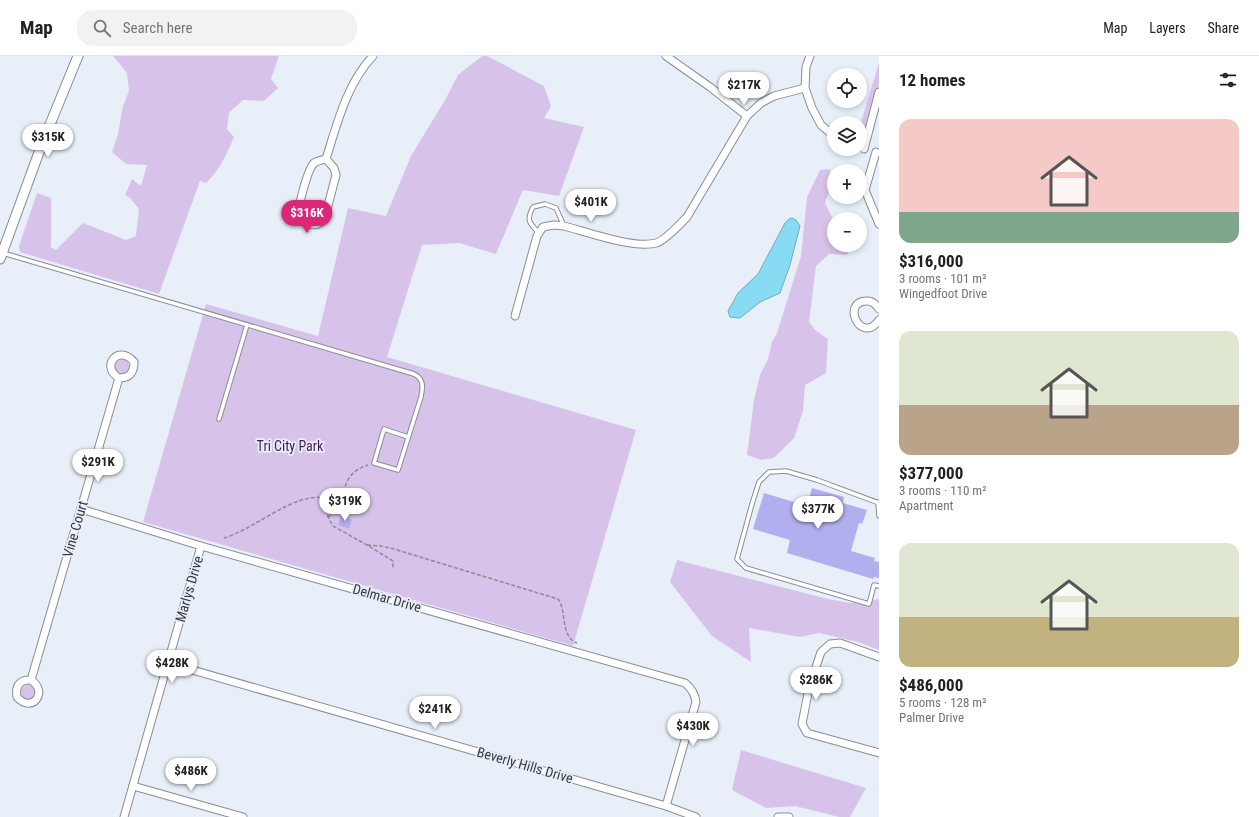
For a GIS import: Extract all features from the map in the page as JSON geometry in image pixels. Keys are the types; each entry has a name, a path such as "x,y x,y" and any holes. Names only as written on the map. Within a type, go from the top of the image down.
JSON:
{"street":[{"path":"1,256 42,144 78,56"},
{"path":"326,159 337,125 353,85 373,56"},
{"path":"666,56 710,87 747,116"},
{"path":"810,56 806,66 805,88 812,108 821,125 827,130"},
{"path":"515,316 539,233 543,227 554,225 564,226 636,244 657,243 675,230 687,217 747,116 762,103 774,96 805,88"},
{"path":"867,132 879,92"},
{"path":"867,149 878,152 865,190 879,224"},
{"path":"326,159 334,168 336,175 331,196 325,217 321,222 316,225 308,224 302,220 299,214 309,171 315,162 326,159"},
{"path":"878,323 869,328 860,326 854,319 854,310 859,303 868,301 876,304 879,309"},
{"name":"Vine Court","path":"31,680 119,378"},
{"name":"Delmar Drive","path":"81,509 201,546 685,683 692,690 696,702 666,806"},
{"name":"Marlys Drive","path":"124,817 201,546"},
{"path":"879,656 840,644 830,644 825,648 821,652 809,688 802,724 807,733 879,753"},
{"name":"Beverly Hills Drive","path":"168,663 666,806 696,817"},
{"path":"133,786 243,817"},
{"path":"778,817 789,817"}],"lane":[{"path":"539,233 530,224 529,216 533,207 545,204 556,208 564,226"},
{"path":"1,256 247,325 414,374 419,377 423,385 422,391 398,470 374,463 384,429 408,437"},
{"path":"219,419 247,325"},
{"path":"879,516 878,502 817,480 786,471 769,472 759,482 737,560 746,568 869,604 874,585 879,586"}],"path":[{"path":"328,517 337,509 349,477 361,467 374,463"},
{"path":"224,538 243,531 290,503 316,497 323,498 328,517 333,526 392,561 393,568"},
{"path":"367,545 394,549 558,599 561,603 568,634 573,641 578,643"}],"green space":[{"path":"113,56 279,56 271,79 278,88 264,101 243,100 229,113 227,129 234,137 223,161 215,173 206,183 200,181 159,294 20,252 19,246 37,193 51,198 51,247 56,250 83,223 126,240 136,236 139,209 130,198 125,195 132,179 141,186 147,165 126,164 112,152 118,134 123,106 129,91 127,73"},
{"name":"Tri City Park","path":"482,56 487,56 544,86 551,106 544,118 584,127 559,196 523,190 496,254 459,243 422,245 387,357 636,430 573,646 143,522 206,304 318,336 348,208 386,216 411,156 445,100 458,75"},
{"path":"879,63 879,84 867,123 867,116 863,116 865,108 867,108 867,102"},
{"path":"827,169 827,197 825,203 830,212 827,212 827,252 848,252 847,255 829,254 816,266 809,322 815,330 828,339 826,373 805,385 803,411 794,438 774,458 761,460 747,455 754,400 760,375 768,359 772,342 777,333 801,256 807,197 820,170"},
{"path":"122,359 127,361 129,366 127,371 122,373 117,371 115,366 117,361"},
{"path":"677,560 828,599 850,603 879,599 879,650 858,642 819,633 800,637 749,628 751,662 712,636 670,582"},
{"path":"28,685 33,687 35,692 33,697 28,699 23,697 21,692 23,687"},
{"path":"741,750 866,788 850,817 839,817 795,806 766,808 732,790"}],"water":[{"path":"792,218 796,220 800,226 790,265 780,293 760,302 740,318 730,317 728,311 738,293 758,274 785,223"}],"building":[{"path":"812,488 844,497 843,503 867,510 862,524 859,523 851,551 875,558 874,561 879,562 879,578 874,577 873,579 787,553 790,540 753,529 764,493 807,506"},
{"path":"341,516 352,520 349,529 338,525"}]}
